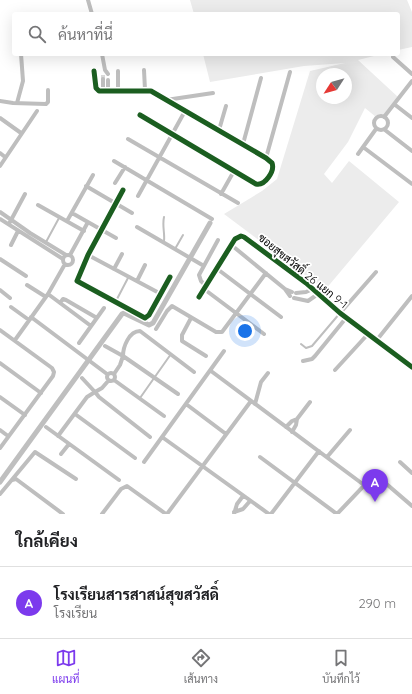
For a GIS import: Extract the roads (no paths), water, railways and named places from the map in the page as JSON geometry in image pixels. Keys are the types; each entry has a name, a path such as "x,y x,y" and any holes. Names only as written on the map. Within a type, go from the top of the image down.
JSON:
{"street":[{"path":"88,0 91,12"},
{"path":"17,103 23,81 21,56"},
{"path":"102,56 104,71 108,74"},
{"path":"393,57 412,74"},
{"path":"144,70 145,90"},
{"path":"94,71 96,88 99,91 151,91 266,158 272,163 273,168 265,182 260,185 140,115"},
{"path":"118,71 118,91"},
{"path":"266,158 290,72"},
{"path":"243,144 261,78"},
{"path":"102,92 103,79"},
{"path":"108,80 108,92"},
{"path":"384,117 412,81"},
{"path":"0,101 46,104 48,102 48,90"},
{"path":"166,100 213,94"},
{"path":"394,104 412,118"},
{"path":"219,130 226,106"},
{"path":"0,166 37,111"},
{"path":"138,196 158,157 185,111"},
{"path":"358,154 376,129 374,120 380,116 384,117"},
{"path":"384,117 388,122 385,130"},
{"path":"0,118 21,133"},
{"path":"376,129 380,131 385,130 412,151"},
{"path":"128,139 220,194 238,203"},
{"path":"363,147 412,184"},
{"path":"0,153 5,157"},
{"path":"114,161 212,219"},
{"path":"115,183 125,167"},
{"path":"220,194 234,171"},
{"path":"67,221 93,175"},
{"path":"86,186 132,213"},
{"path":"123,190 88,255 77,277 77,281 146,317 170,277"},
{"path":"10,222 25,194"},
{"path":"38,205 84,231"},
{"path":"0,212 18,231 66,257 73,258 70,265 66,264"},
{"path":"72,213 116,238"},
{"path":"0,218 10,222 46,243 66,257"},
{"path":"14,340 47,295 66,264 66,257 84,231 88,222"},
{"path":"137,227 204,266"},
{"path":"11,245 18,231"},
{"name":"ซอยสุขสวัสดิ์ 26 แยก 9-1","path":"199,297 235,239 241,236 259,247 346,318 412,367"},
{"path":"206,286 199,278 218,240"},
{"path":"235,248 300,300 308,301 318,294"},
{"path":"114,269 122,254"},
{"path":"88,255 161,294"},
{"path":"1,261 26,276"},
{"path":"137,281 145,266"},
{"path":"220,271 281,317"},
{"path":"340,313 376,272"},
{"path":"156,329 170,307 174,307 219,333 266,273"},
{"path":"27,285 60,303 91,326"},
{"path":"295,295 312,289"},
{"path":"0,290 10,298"},
{"path":"208,292 264,334"},
{"path":"376,341 412,296"},
{"path":"60,303 63,299 66,300 97,318"},
{"path":"11,307 107,374 111,380 140,398 164,416"},
{"path":"79,343 104,308"},
{"path":"191,318 182,335 182,342 206,356"},
{"path":"303,361 312,359 315,356 346,318"},
{"path":"0,330 52,368 54,372 53,376 41,393 0,448"},
{"path":"58,436 87,397 102,388 111,380 124,356 124,346 133,334 138,331 194,372"},
{"path":"335,370 368,334"},
{"path":"105,346 124,356 178,394"},
{"path":"144,462 224,351"},
{"path":"0,363 41,393"},
{"path":"211,371 364,485"},
{"path":"102,514 121,489 127,486 166,514 226,434 253,403 261,382 268,373"},
{"path":"107,374 114,374"},
{"path":"82,378 100,399 150,437"},
{"path":"0,397 25,415"},
{"path":"292,432 296,425 297,419 310,402"},
{"path":"186,404 226,434"},
{"path":"75,414 135,458"},
{"path":"286,427 292,421 297,419"},
{"path":"46,427 119,480"},
{"path":"0,430 8,436"},
{"path":"327,457 350,430"},
{"path":"162,437 270,514 319,451"},
{"path":"61,454 69,444"},
{"path":"0,494 35,452 76,479"},
{"path":"260,457 337,514 377,472"},
{"path":"400,462 412,472"},
{"path":"12,480 16,479 63,514"},
{"path":"383,481 412,506"},
{"path":"234,513 237,504 243,496"},
{"path":"234,513 242,510 250,501"}],"lane":[{"path":"46,243 59,217"},
{"path":"164,217 164,243"},
{"path":"175,249 183,235"},
{"path":"116,302 128,276"},
{"path":"300,344 306,348 312,346 340,313"},
{"path":"140,398 171,354"}],"waterway":[{"path":"0,482 122,314 124,313 149,325 153,323 210,223"}],"tunnel":[{"path":"103,73 103,79"}],"place":[{"name":"โรงเรียนสารสาสน์สุขสวัสดิ์","path":"375,502"}]}
